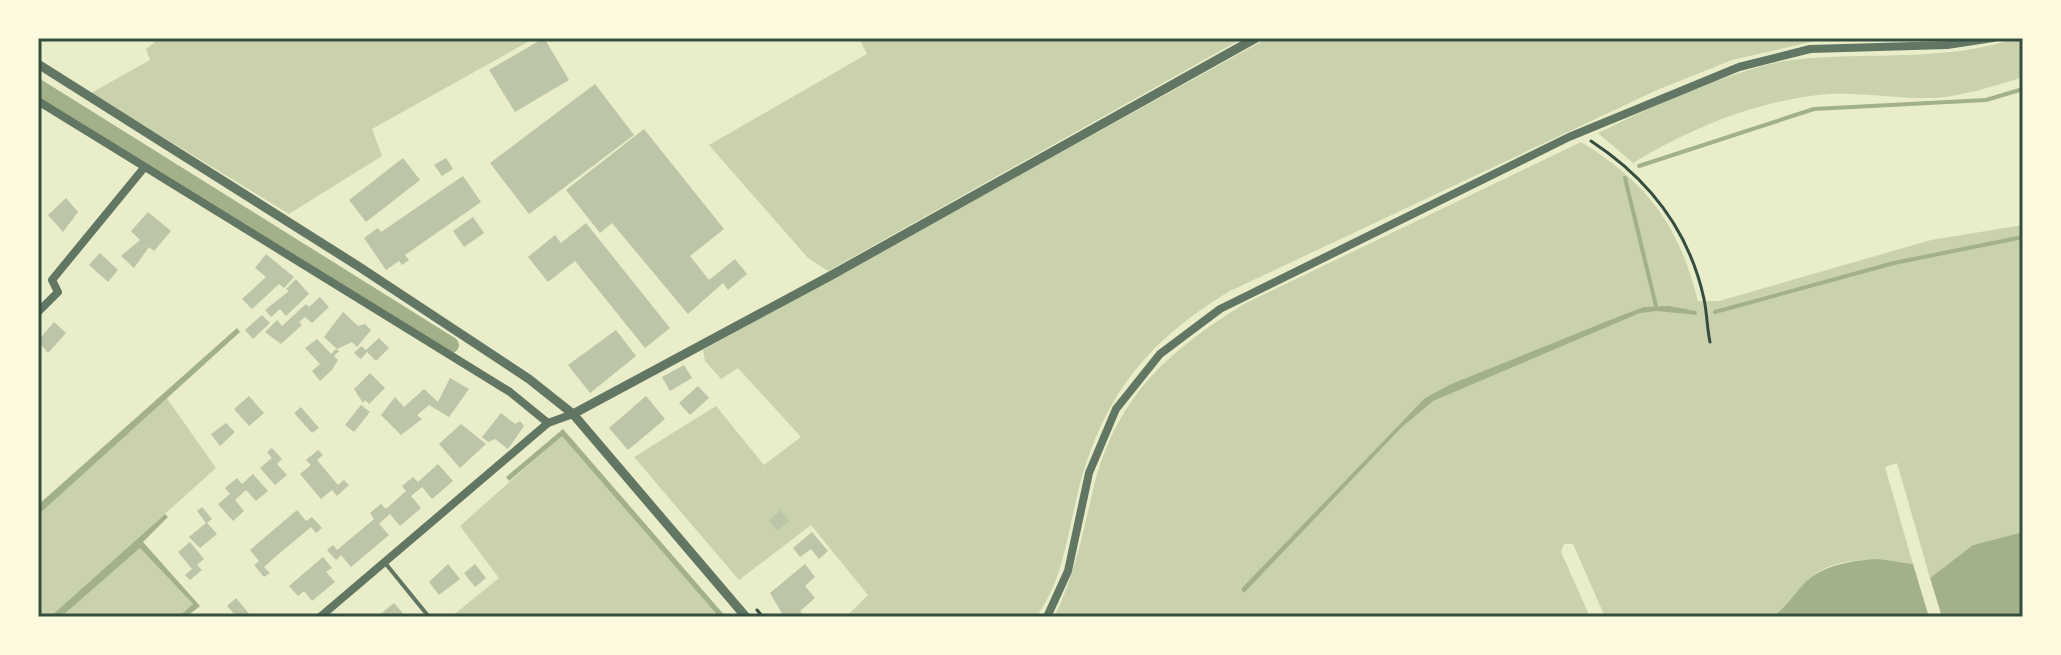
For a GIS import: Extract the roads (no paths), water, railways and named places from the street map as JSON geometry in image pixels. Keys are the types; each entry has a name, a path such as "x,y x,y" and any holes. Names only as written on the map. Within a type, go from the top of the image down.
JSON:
{"street":[{"path":"320,617 386,564 548,423 573,414 830,276 1256,38"},
{"path":"1047,617 1068,571 1089,473 1101,440 1125,395 1160,354 1220,309 1580,133 1739,67 1810,49 1947,45 1993,38"},
{"path":"38,64 358,266 529,379 573,414 746,617"},
{"path":"38,101 143,169 510,392 548,423"},
{"path":"38,312 58,292 52,280 143,169"}],"lane":[{"path":"386,564 429,617"}],"waterway":[{"path":"38,87 451,345"},
{"path":"1639,166 1814,109 1986,100 2023,89"},
{"path":"1625,178 1656,306"},
{"path":"1715,312 1894,263 2023,237"}]}
